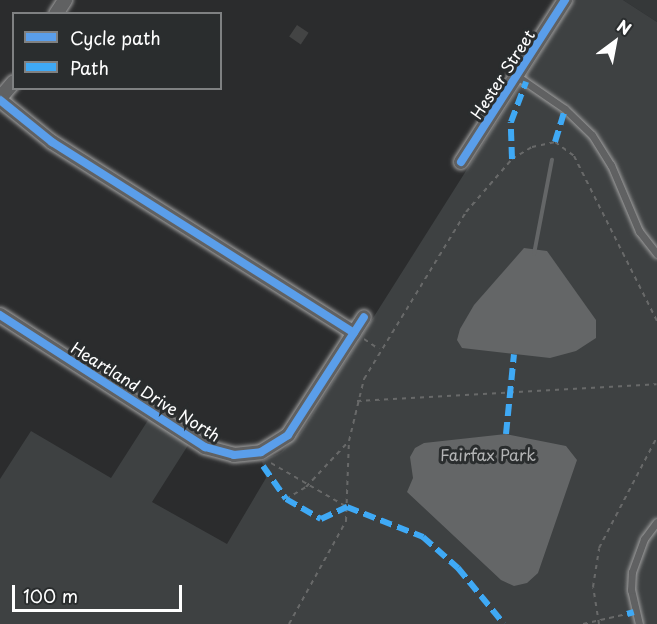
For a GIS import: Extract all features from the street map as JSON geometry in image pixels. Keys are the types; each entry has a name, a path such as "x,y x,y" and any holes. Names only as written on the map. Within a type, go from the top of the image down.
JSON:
{"street":[{"name":"Hester Street","path":"461,162 565,0"},
{"path":"12,84 0,99 52,142 354,333"},
{"name":"Heartland Drive North","path":"0,316 205,447 234,455 261,452 288,435 364,317"}],"lane":[{"path":"517,76 565,109 592,135 611,165 639,231 657,254"},
{"path":"639,624 631,590 632,572 644,539 657,522"}],"path":[{"path":"289,624 340,536 347,507 349,441 356,401 380,350 466,212 493,178 522,152 555,142 565,148 580,167 657,321"},
{"path":"354,333 380,350"},
{"path":"356,401 657,384"},
{"path":"598,622 593,587 599,548 657,437"},
{"path":"286,499 306,487 349,441"},
{"path":"271,463 306,487 347,507"},
{"path":"583,624 627,614"}],"shaded area":[{"path":"623,0 657,0 657,22"},
{"path":"524,248 547,251 596,320 596,338 576,351 550,358 462,348 457,340 460,329 474,305"},
{"path":"506,434 566,446 577,460 538,573 527,583 514,586 501,580 407,492 413,478 410,457 415,448 424,443"}],"green space":[{"name":"Fairfax Park","path":"574,0 623,0 657,22 657,624 0,624 0,479 31,431 111,478 152,414 192,439 152,502 227,544 266,478 262,461 281,452 301,432"}],"building":[{"path":"297,25 309,33 301,44 289,37"}],"waterway":[{"path":"534,254 552,160"}],"marked path":[{"path":"512,159 511,122 526,82"},
{"path":"555,142 565,109"},
{"path":"506,434 514,354"},
{"path":"263,466 286,499 321,519 347,507 423,537 458,568 504,624"},
{"path":"627,614 634,612"}],"cycle path":[{"path":"461,162 565,0"},
{"path":"0,100 52,142 354,333"},
{"path":"0,315 205,447 234,455 261,452 288,435 364,317"}]}
